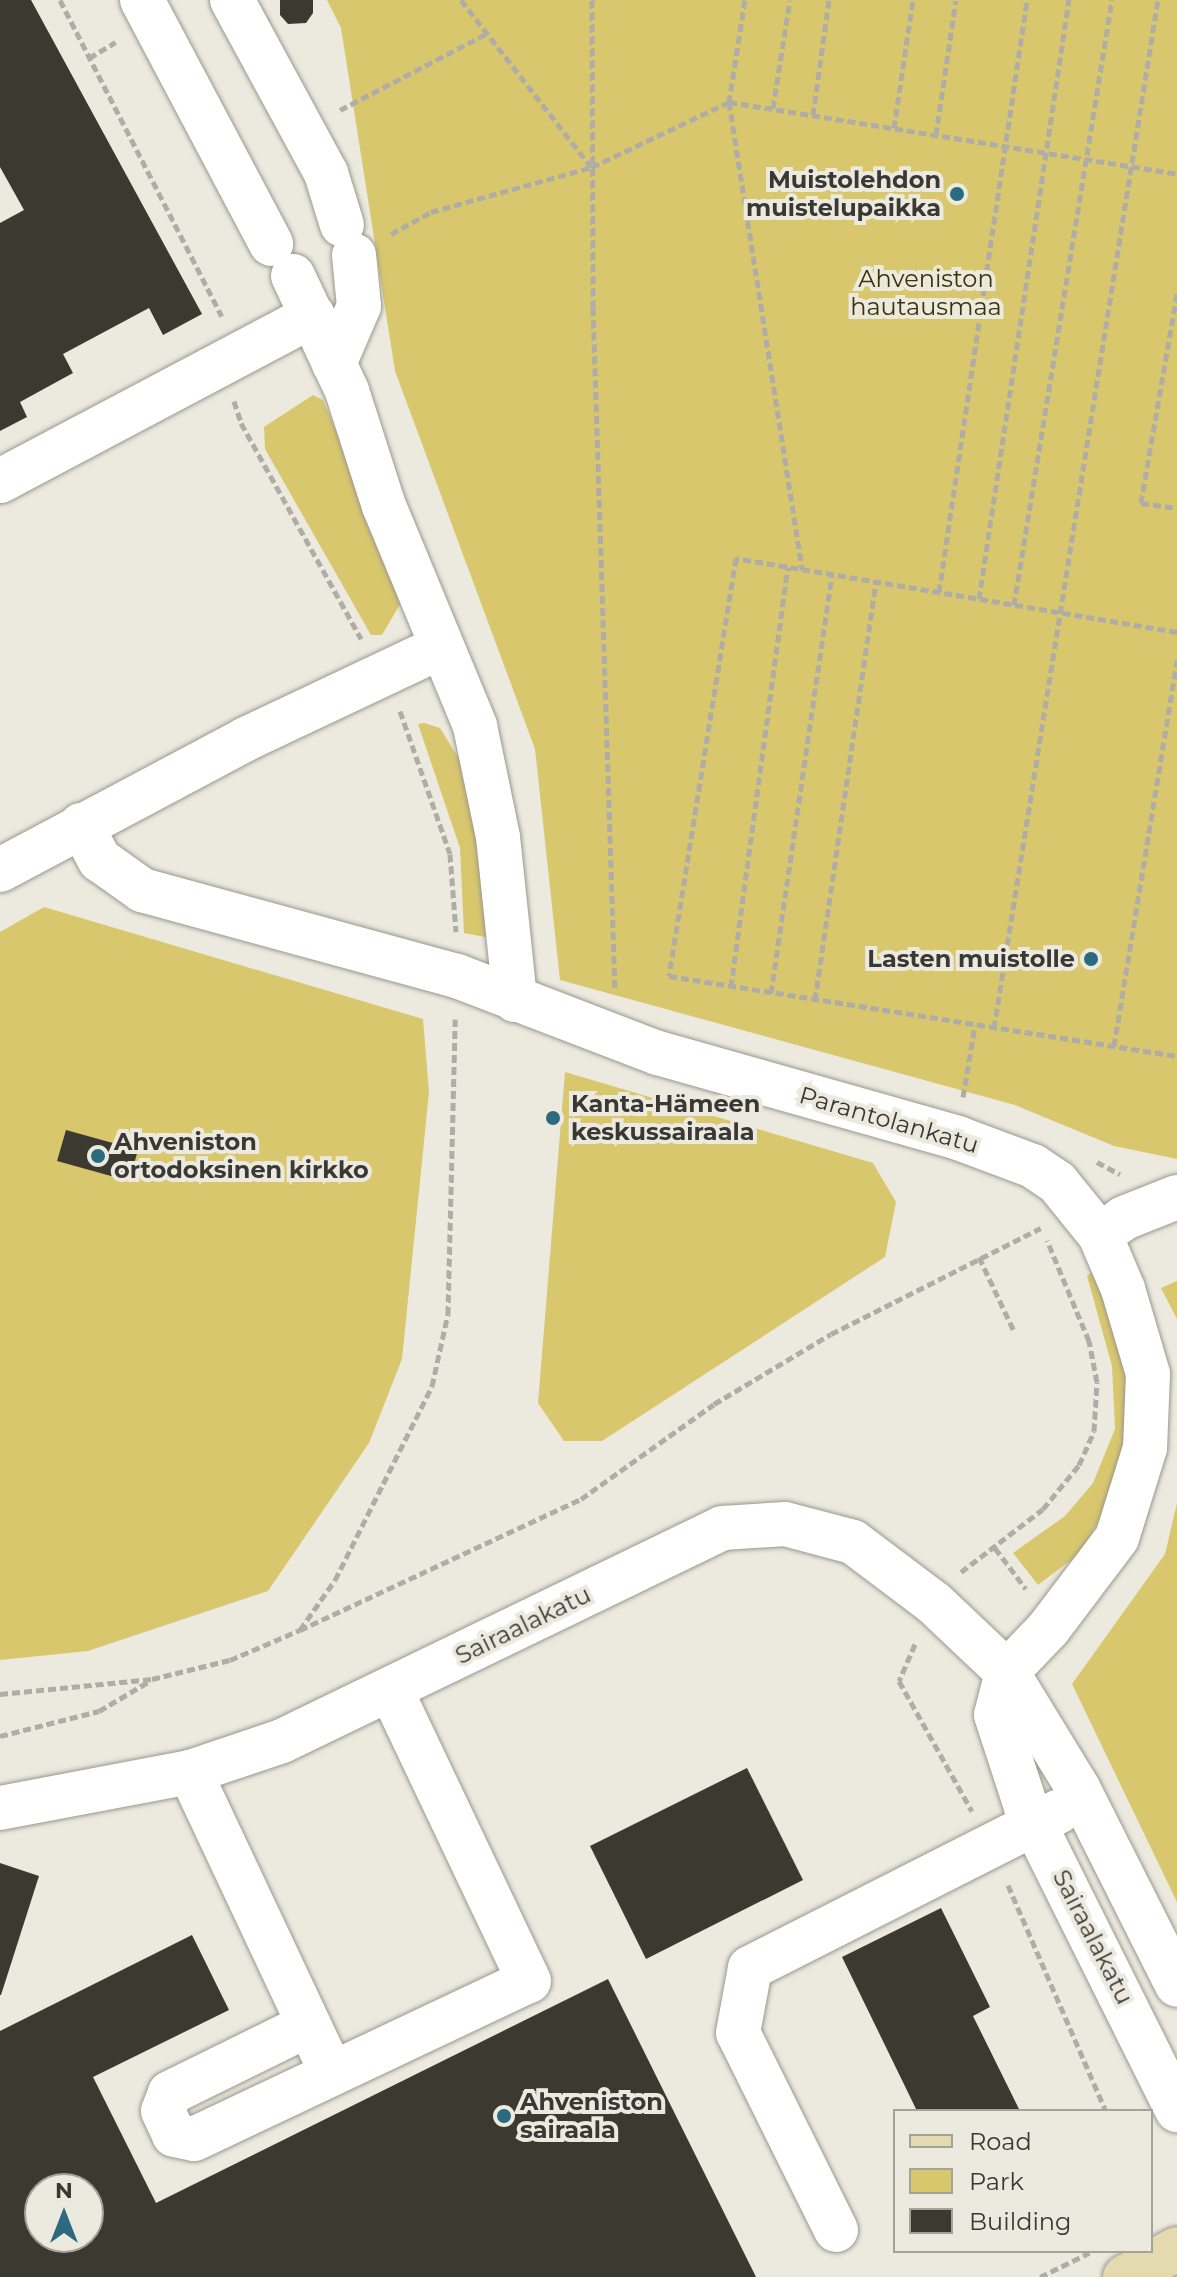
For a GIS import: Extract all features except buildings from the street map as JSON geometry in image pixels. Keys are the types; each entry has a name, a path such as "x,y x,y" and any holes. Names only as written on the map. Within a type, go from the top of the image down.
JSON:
{"main road":[{"path":"1125,2277 1177,2249"}],"street":[{"path":"142,0 313,315 478,740 498,837 515,1000"},
{"path":"232,0 326,173 348,240 359,306 334,364"},
{"path":"0,481 233,370 313,315"},
{"path":"0,870 361,681 441,647"},
{"name":"Parantolankatu","path":"81,825 100,860 142,890 457,976 658,1053 1001,1153 1057,1182 1057,1214 1100,1235"},
{"path":"1100,1235 1137,1212 1177,1197"},
{"name":"Sairaalakatu","path":"1100,1235 1148,1374 1145,1448 1117,1538 1049,1628 1007,1672 996,1715 1008,1765 1035,1825 1177,2110"},
{"name":"Sairaalakatu","path":"0,1808 190,1772 282,1741 722,1528 785,1524 853,1542 934,1603 1007,1672 1083,1798 1177,1985"},
{"path":"308,2025 170,2093 163,2111 174,2135 194,2139 529,1981 391,1690"},
{"path":"190,1772 332,2074"},
{"path":"836,2230 738,2033 750,1968 991,1848 1083,1798"}],"path":[{"path":"60,0 233,370"},
{"path":"461,0 544,112 592,167"},
{"path":"592,0 592,167 616,1005"},
{"path":"745,0 729,102 802,569"},
{"path":"773,108 790,0"},
{"path":"813,115 829,0"},
{"path":"894,128 913,0"},
{"path":"936,135 956,0"},
{"path":"939,592 1027,0"},
{"path":"979,599 1069,0"},
{"path":"1014,605 1112,0"},
{"path":"994,1028 1158,0"},
{"path":"303,130 488,33"},
{"path":"348,240 431,212 592,167 729,102 1177,174"},
{"path":"1177,294 1141,503 1177,508"},
{"path":"1177,632 736,558 669,976 1177,1056"},
{"path":"731,987 788,567"},
{"path":"771,993 832,575"},
{"path":"815,1000 876,582"},
{"path":"1114,1046 1177,660"},
{"path":"300,1630 335,1580 432,1386 448,1314 455,1013"},
{"path":"961,1106 975,1025"},
{"path":"0,1694 152,1679 230,1660 581,1499 714,1404 831,1334 1057,1214 1102,1164"},
{"path":"1043,1509 1079,1465 1094,1431 1097,1382 1057,1214"},
{"path":"979,1257 1014,1331"},
{"path":"0,1736 99,1711 152,1679"},
{"path":"899,1681 991,1848 1105,2109"},
{"path":"1040,2277 1090,2253"}],"green space":[{"name":"Ahveniston hautausmaa","path":"327,0 1177,0 1177,1159 1114,1146 1015,1105 560,980 535,749 395,371 341,28"},
{"path":"313,395 323,400 402,585 403,599 382,635 371,635 265,449 264,427"},
{"path":"418,724 440,728 464,767 480,841 490,938 464,933 460,848"},
{"path":"44,907 423,1019 429,1092 402,1359 369,1443 268,1591 88,1651 0,1660 0,932"},
{"path":"565,1072 873,1163 896,1202 885,1257 602,1441 564,1441 538,1403"},
{"path":"1097,1269 1126,1347 1128,1450 1112,1499 1079,1554 1038,1585 1013,1553 1065,1516 1093,1483 1115,1429 1112,1366 1087,1276"},
{"path":"1177,1281 1177,1319 1161,1288"},
{"path":"1177,1503 1177,1902 1072,1684 1165,1554"}],"place":[{"name":"Muistolehdon muistelupaikka","path":"957,194"},
{"name":"Lasten muistolle","path":"1091,959"},
{"name":"Kanta-Hämeen keskussairaala","path":"553,1118"},
{"name":"Ahveniston ortodoksinen kirkko","path":"98,1156"},
{"name":"Ahveniston sairaala","path":"504,2116"}]}
